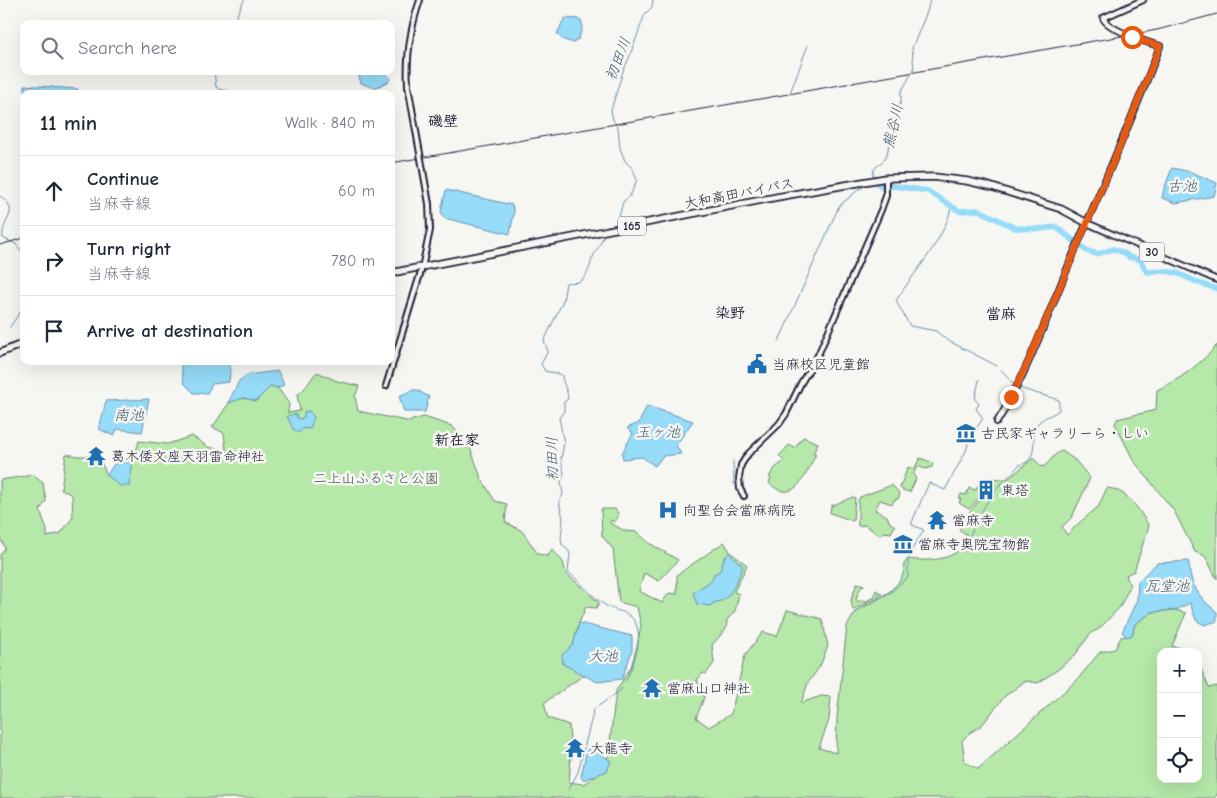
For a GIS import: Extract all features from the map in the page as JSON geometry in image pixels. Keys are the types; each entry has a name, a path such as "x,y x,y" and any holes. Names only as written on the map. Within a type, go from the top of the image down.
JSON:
{"highway":[{"name":"大和高田バイパス","path":"395,272 872,180 934,177 981,184 1062,209 1088,223"},
{"path":"0,353 20,345"}],"main road":[{"path":"997,422 1005,410 1028,362 1088,223 1160,46 1136,39 1108,25 1103,18 1143,0"},
{"name":"30","path":"1088,223 1217,280"}],"street":[{"path":"395,356 422,268 430,230 429,204 408,86 408,47 420,0"},
{"path":"744,496 740,489 741,465 748,454 782,420 818,355 873,231 886,196 885,180"},
{"path":"386,386 392,365"}],"green space":[{"path":"1217,345 1217,579 1205,556 1195,552 1174,511 1134,461 1115,424 1117,419 1156,410 1157,390 1189,371"},
{"name":"二上山ふるさと公園","path":"317,372 337,381 359,386 355,397 358,411 411,422 412,420 424,417 452,426 470,447 481,478 495,501 507,504 505,522 522,531 538,554 548,556 552,549 563,562 566,573 599,603 596,608 586,607 573,645 563,664 584,675 544,703 548,718 569,725 571,756 569,782 583,784 599,774 608,757 616,691 631,667 641,626 637,607 619,602 613,549 602,536 601,509 615,509 619,515 615,522 611,520 610,523 625,531 637,532 649,543 678,560 659,581 644,573 639,591 662,603 669,593 677,594 677,575 724,542 731,553 747,565 734,592 739,594 735,611 727,620 726,629 712,645 714,663 706,674 703,673 697,680 701,688 707,690 696,718 709,727 731,714 745,655 763,632 777,636 787,610 822,619 828,646 820,666 808,683 801,703 821,696 831,697 829,720 819,748 836,753 837,718 847,626 857,610 889,592 898,583 903,575 904,564 908,559 934,560 952,555 959,550 964,543 966,534 959,530 966,516 984,495 990,496 994,484 985,481 980,497 969,509 959,503 961,494 966,495 969,488 976,490 982,478 1008,479 1032,459 1042,467 1062,451 1075,460 1090,478 1072,517 1062,527 1067,535 1098,507 1107,488 1127,497 1137,507 1149,526 1134,571 1126,575 1130,586 1120,607 1099,629 1091,633 1075,655 1060,668 1038,683 1025,681 1004,697 982,725 968,734 962,741 965,762 978,769 1077,680 1100,652 1115,649 1121,637 1132,635 1135,624 1152,612 1176,610 1186,613 1172,646 1181,648 1157,648 1157,783 1202,783 1202,671 1209,688 1217,686 1217,795 1214,798 0,798 0,555 5,548 0,537 0,480 33,475 43,483 46,501 40,510 47,530 47,537 61,533 73,517 72,495 61,489 66,454 98,456 107,475 129,486 133,461 139,441 168,444 192,436 208,447 226,451 224,433 212,427 229,404 239,399 256,401 271,386 278,388 289,404 288,413 300,411 297,395"},
{"path":"803,437 818,443 813,454 816,454 804,478 798,485 786,491 778,489 769,483 771,478 769,477 774,469 784,461 779,456 789,445 795,448"},
{"path":"920,458 933,463 932,467 925,469 918,466 913,474 916,479 910,492 902,490 900,487 908,467 914,469"},
{"path":"892,485 900,494 898,499 894,500 892,504 880,500 875,510 887,516 890,523 895,526 891,533 884,532 879,535 865,525 858,526 858,501 860,497"},
{"path":"853,497 855,498 853,521 830,513 831,506"},
{"path":"857,583 864,585 856,599 858,602 862,600 867,601 874,596 876,590 882,594 853,610 851,600"}],"water":[{"path":"564,19 578,19 582,22 582,29 578,40 576,39 574,43 564,40 557,34"},
{"path":"359,75 387,75 391,78 388,82 374,88 361,83"},
{"path":"24,85 78,89 78,90 25,90"},
{"name":"古池","path":"1172,168 1191,172 1217,183 1214,196 1176,203 1162,198"},
{"path":"446,190 512,205 514,212 510,234 444,218 441,211"},
{"path":"181,365 231,365 229,382 212,384 207,393 194,393 184,383"},
{"path":"278,371 284,385 278,388 271,386 256,401 244,398 228,403 239,381 247,375"},
{"path":"417,390 429,397 425,412 404,412 399,396"},
{"name":"南池","path":"149,399 142,432 117,429 114,436 99,429 106,401"},
{"name":"玉ヶ池","path":"647,406 693,421 676,445 681,454 663,456 655,466 642,457 623,459 622,453 633,433 627,428 639,423"},
{"path":"309,411 314,417 310,429 303,428 299,433 293,429 287,416 296,414 297,418 301,419 304,417 304,412"},
{"path":"133,461 129,486 120,486 107,475 114,464"},
{"path":"729,553 743,566 731,592 725,599 710,606 697,604 693,593 711,581 714,574 720,571 724,558"},
{"name":"瓦堂池","path":"1188,561 1191,579 1196,590 1217,612 1217,621 1204,625 1196,620 1190,603 1176,610 1152,612 1135,624 1132,635 1127,637 1122,632 1137,600 1138,581 1157,563"},
{"name":"大池","path":"579,623 632,636 632,651 622,679 597,682 563,664 562,655 573,645"},
{"path":"589,746 611,761 607,771 583,780 581,777"}],"waterway":[{"path":"235,20 244,0"},
{"name":"初田川","path":"607,226 617,224 623,202 630,196 637,180 633,169 625,161 620,148 618,127 613,120 611,110 623,71 645,14 652,7 653,0"},
{"name":"熊谷川","path":"874,178 874,169 884,160 887,154 893,125 901,101 901,92 914,69 912,48 930,0"},
{"path":"790,93 808,45"},
{"path":"214,75 216,87 221,90"},
{"name":"熊谷川","path":"876,181 881,187 894,186 928,191 959,211 979,210 1015,228 1040,229 1056,227 1087,251 1097,254 1113,249 1129,257 1141,260 1148,272 1165,271 1177,273 1217,289"},
{"path":"779,341 839,206 859,189 870,184"},
{"path":"0,196 10,207 9,216 4,226 3,238 16,244 20,249"},
{"path":"951,208 942,233 935,245 896,301 910,326 936,331 947,340 997,366"},
{"name":"初田川","path":"603,237 584,278 578,282 566,283 563,301 544,341 548,351 541,364 545,371 562,375 568,396 568,399 564,402 564,411 559,418 564,443 561,459 564,474 561,482 563,494 559,502 563,518 561,539 562,544 570,553 568,572 600,601 610,608 627,614 634,620 637,627 638,646 626,681"},
{"path":"10,327 20,312"},
{"path":"1001,370 1014,385"},
{"path":"912,549 924,530 912,525 912,522 929,483 945,490 966,451 969,440 983,418 976,409 979,404 975,399 979,380"},
{"path":"970,535 984,507 997,488 1019,465 1030,458 1033,453 1034,433 1039,422 1059,410 1059,400 1019,388"},
{"path":"733,461 734,484"},
{"path":"910,556 913,551"},
{"path":"856,613 891,592 908,577 908,559"},
{"name":"初田川","path":"568,798 569,789 578,772 594,709 622,688"}],"railway":[{"path":"395,162 1157,30 1217,14"},
{"path":"0,245 20,239"}],"place":[{"name":"当麻校区児童館","path":"757,364"},
{"name":"古民家ギャラリーら・しい","path":"966,433"},
{"name":"葛木倭文座天羽雷命神社","path":"96,456"},
{"name":"東塔","path":"986,490"},
{"name":"向聖台会當麻病院","path":"668,510"},
{"name":"當麻寺","path":"937,520"},
{"name":"當麻寺奥院宝物館","path":"903,544"},
{"name":"當麻山口神社","path":"652,688"},
{"name":"大龍寺","path":"575,748"}],"district":[{"name":"磯壁","path":"443,121"},
{"name":"染野","path":"730,313"},
{"name":"當麻","path":"1001,314"},
{"name":"新在家","path":"457,440"}],"route":[{"path":"1011,397 1088,223 1160,46 1132,37"}]}
